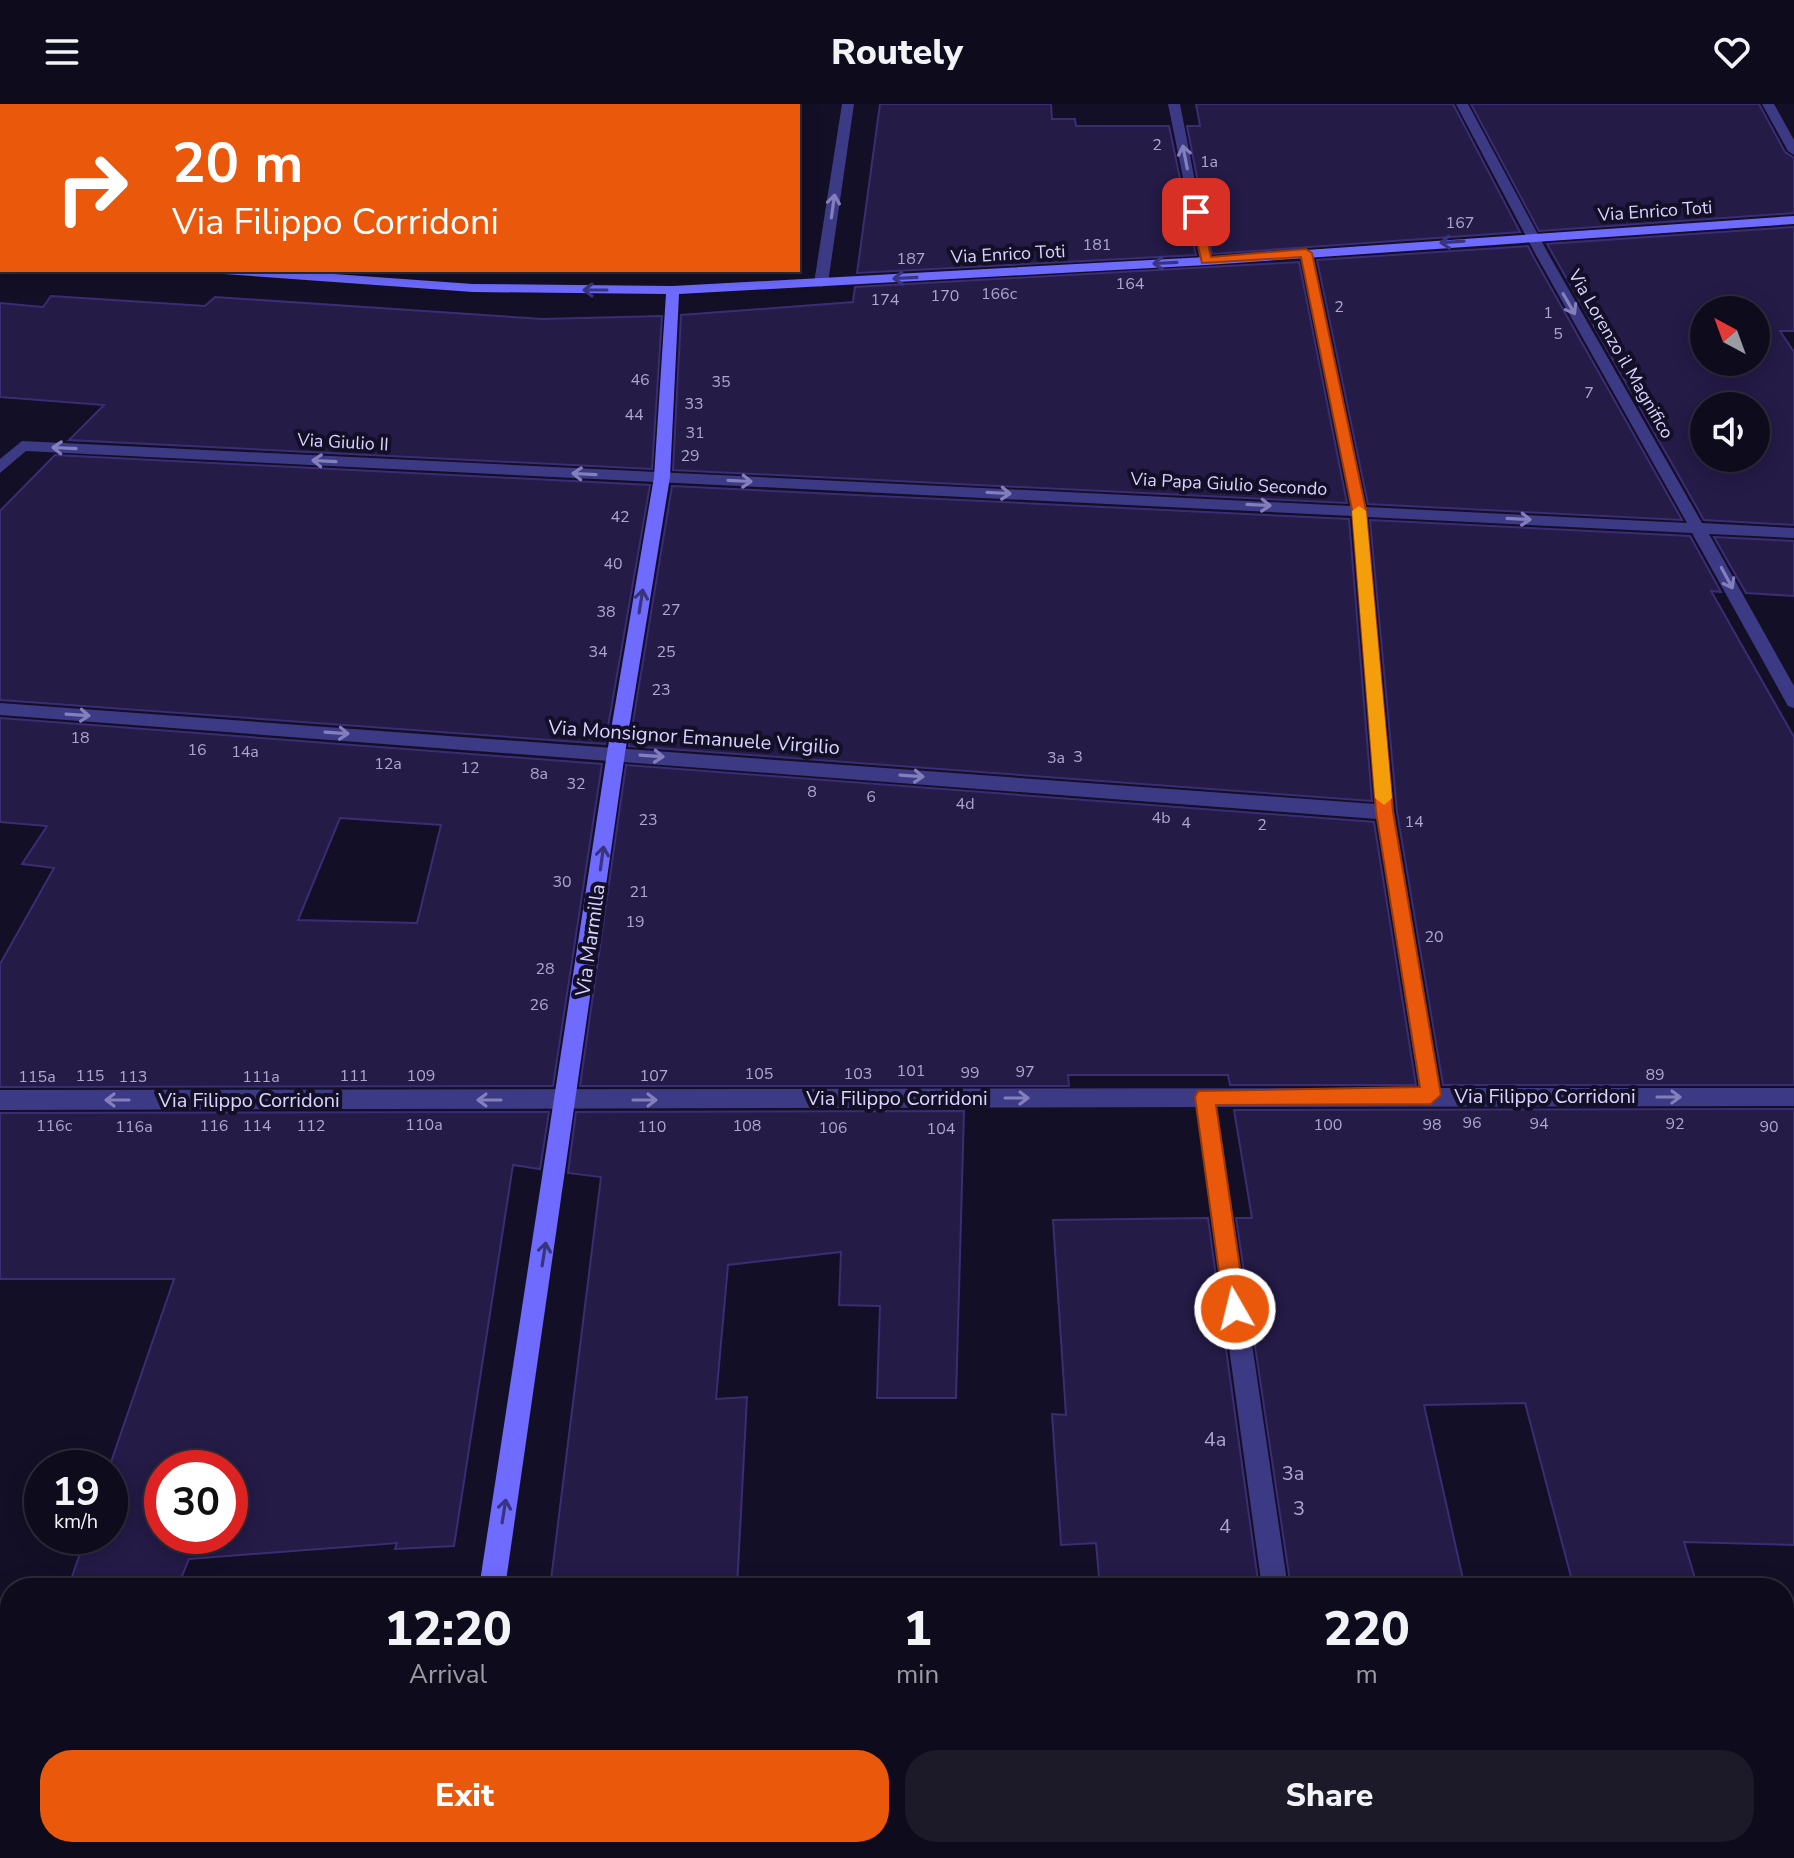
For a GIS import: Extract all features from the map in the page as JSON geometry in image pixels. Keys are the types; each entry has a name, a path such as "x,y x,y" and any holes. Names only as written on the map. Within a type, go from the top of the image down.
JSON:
{"street":[{"path":"821,283 848,104"},
{"path":"1174,104 1206,261"},
{"name":"Via Lorenzo il Magnifico","path":"1462,104 1530,237 1701,530 1794,702"},
{"path":"1768,104 1794,151"},
{"name":"Via Enrico Toti","path":"252,272 473,288 673,290 1206,261 1794,220"},
{"path":"1306,253 1359,510 1385,812 1431,1095"},
{"name":"Via Marmilla","path":"494,1578 567,1100 616,753 662,477 673,290"},
{"name":"Via Giulio II","path":"0,468 22,446 662,477"},
{"name":"Via Papa Giulio Secondo","path":"662,477 1794,533"},
{"name":"Via Monsignor Emanuele Virgilio","path":"0,709 1385,812"},
{"name":"Via Filippo Corridoni","path":"0,1100 1431,1095 1794,1097"},
{"path":"1205,1097 1274,1578"}],"building":[{"path":"880,104 1051,104 1052,119 1075,119 1076,126 1169,126 1196,255 857,273"},
{"path":"1196,104 1453,104 1520,232 1212,254 1187,126 1200,126"},
{"path":"1471,104 1759,104 1785,152 1794,158 1794,213 1539,231"},
{"path":"1794,227 1794,331 1780,331 1794,352 1794,525 1704,520 1547,244"},
{"path":"1528,246 1682,520 1368,504 1317,260"},
{"path":"1299,262 1347,503 673,470 681,315 853,302 855,287"},
{"path":"51,296 205,306 215,297 542,319 662,316 652,469 69,440 104,405 0,397 0,303 43,307"},
{"path":"55,455 650,485 605,744 0,700 0,511"},
{"path":"672,486 1349,519 1372,801 629,746"},
{"path":"1370,520 1690,536 1721,592 1711,591 1794,737 1794,1085 1443,1085 1397,812"},
{"path":"1714,537 1794,541 1794,596 1746,593"},
{"path":"0,718 602,764 553,1086 0,1087 0,964 54,868 22,864 47,826 0,822","holes":["340,818 441,825 417,923 298,920"]},
{"path":"626,765 1374,822 1416,1085 1230,1085 1228,1075 1068,1075 1069,1086 580,1086"},
{"path":"1794,1109 1794,1545 1684,1542 1695,1578 1571,1578 1525,1403 1424,1405 1463,1578 1290,1578 1236,1218 1252,1218 1234,1110"},
{"path":"964,1111 956,1398 877,1398 880,1306 839,1305 841,1252 728,1265 716,1399 747,1397 738,1578 551,1578 601,1177 568,1173 576,1112"},
{"path":"549,1112 540,1169 513,1165 454,1546 395,1549 397,1543 189,1559 181,1578 71,1578 80,1554 128,1554 128,1450 115,1450 174,1279 0,1279 0,1113"},
{"path":"1208,1218 1258,1578 1099,1578 1096,1543 1061,1545 1052,1414 1066,1415 1053,1220"}],"slow traffic":[{"path":"1359,511 1384,798"}],"route":[{"path":"1196,212 1206,261 1306,253 1359,510 1385,812 1431,1095 1205,1097 1235,1309"}]}
